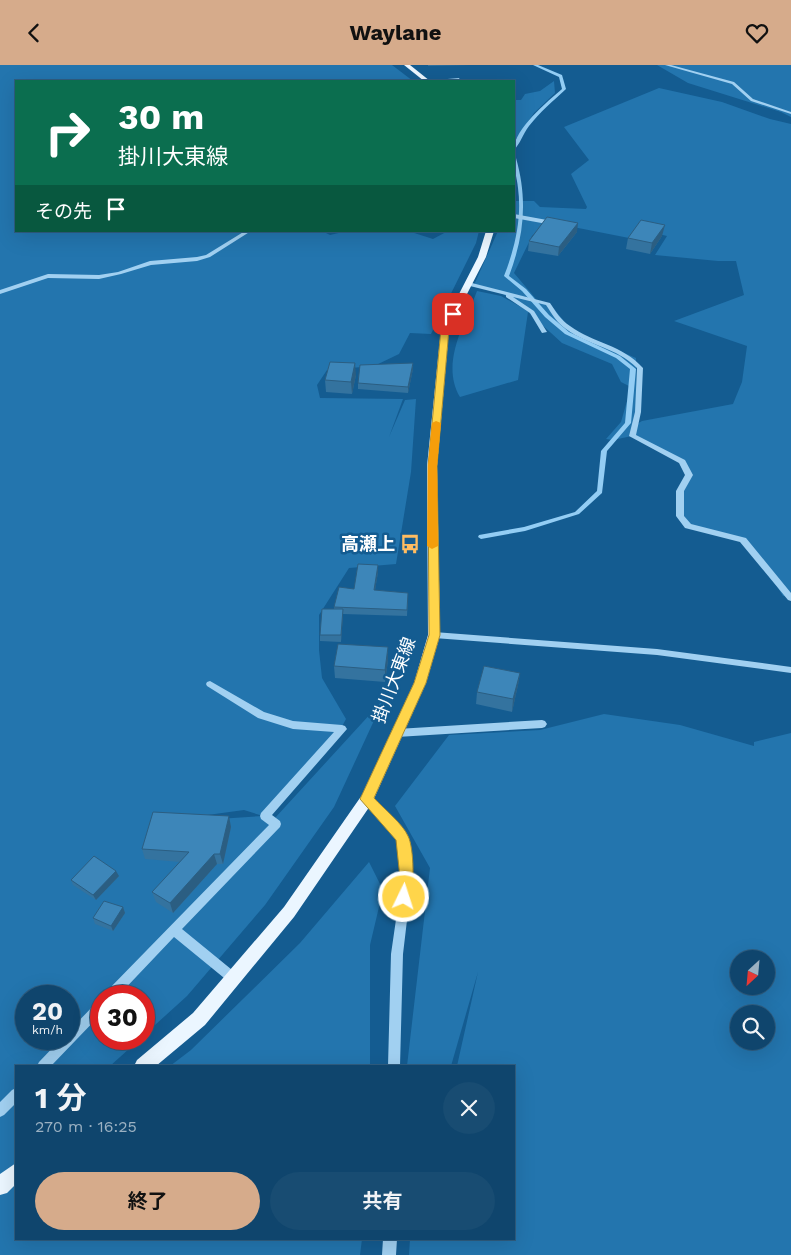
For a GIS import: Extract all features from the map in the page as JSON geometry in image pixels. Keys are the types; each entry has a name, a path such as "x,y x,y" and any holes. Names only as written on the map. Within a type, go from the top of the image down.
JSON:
{"main road":[{"path":"407,65 426,80"},
{"name":"掛川大東線","path":"144,1065 199,1019 289,912 366,799 420,683 434,635 432,466 445,329 482,257 490,232"},
{"path":"0,1186 15,1173"}],"street":[{"path":"668,65 732,83 752,100 791,113"},
{"path":"448,80 459,79"},
{"path":"515,216 547,223"},
{"path":"0,292 48,276 98,277 119,273 150,263 197,259 208,256 247,232"},
{"path":"468,284 548,304 553,313 568,328 590,341 634,359 640,368 637,401 638,423 632,436 682,462 689,475 680,491 680,516 688,525 743,539 791,598"},
{"path":"501,292 532,312 544,332"},
{"path":"434,635 657,652 791,670"},
{"path":"121,985 276,824 266,816 342,729 292,725 261,715 210,684"},
{"path":"397,733 542,724"},
{"path":"366,799 403,837 406,878 398,954 394,1065"},
{"path":"174,930 233,979"},
{"path":"44,1065 90,1017"},
{"path":"0,1111 15,1095"},
{"path":"389,1255 390,1240"}],"shaded area":[{"path":"0,65 392,65 412,80 15,80 15,232 324,232 330,235 343,232 411,232 433,239 446,232 479,232 476,243 431,334 410,333 399,354 374,366 327,370 317,385 320,398 403,399 389,437 405,400 416,399 411,472 396,564 349,568 319,615 319,650 322,678 346,719 338,734 266,815 275,818 384,699 334,807 265,905 187,996 155,1025 155,985 90,985 90,1050 128,1050 111,1065 15,1065 15,1240 362,1240 360,1255 0,1255","holes":["244,810 263,816 156,823"]},
{"path":"657,65 791,65 791,117 781,112 688,83"},
{"path":"554,81 555,93 534,113 515,141 515,100 521,100 525,94 540,91"},
{"path":"659,88 722,102 770,119 791,124 791,597 783,596 760,559 743,540 688,526 680,516 681,491 689,475 681,461 632,436 613,440 606,439 621,422 631,387 621,382 612,364 562,343 528,312 518,380 460,397 454,384 453,357 461,330 477,291 501,296 521,307 499,291 474,285 498,232 515,232 515,201 534,201 540,207 586,209 587,207 571,174 589,160 564,127","holes":["550,217 558,224 629,238 637,229 667,236 655,255 736,261 744,295 674,321 747,346 742,382 733,404 642,421 637,424 636,358 572,331 550,304 507,293 536,299 514,273 532,236"]},
{"path":"604,714 680,725 754,746 754,742 791,733 791,1255 409,1255 410,1240 515,1240 515,1065 457,1065 478,972 451,1065 407,1065 430,868 395,806 449,735 540,730"},
{"path":"369,862 383,890 370,945 370,1065 171,1065 191,1050 300,943"}],"building":[{"path":"547,217 578,223 559,247 529,241"},
{"path":"641,220 665,225 652,243 628,238"},
{"path":"330,362 355,363 351,382 325,380"},
{"path":"413,363 408,387 358,383 360,365"},
{"path":"358,564 378,565 374,590 408,593 407,610 334,607 339,587 354,589"},
{"path":"322,609 343,609 341,635 320,635"},
{"path":"338,644 388,647 385,670 334,666"},
{"path":"484,666 520,673 513,699 477,692"},
{"path":"153,812 229,816 220,854 214,854 170,903 152,892 189,852 142,849"},
{"path":"94,856 116,871 93,895 71,880"},
{"path":"104,901 123,907 111,926 93,918"}],"waterway":[{"path":"515,146 528,124 564,89 561,76 535,65"},
{"path":"481,537 525,529 577,513 600,492 604,451 628,423 633,369 618,357 567,333 547,316 524,290 506,276 516,248 521,218 520,187 515,162"}],"slow traffic":[{"path":"432,546 432,466 436,423"}],"place":[{"name":"高瀬上","path":"410,544"}],"route":[{"path":"404,897 406,878 403,837 366,799 420,683 434,635 432,466 445,329 453,314"}]}
